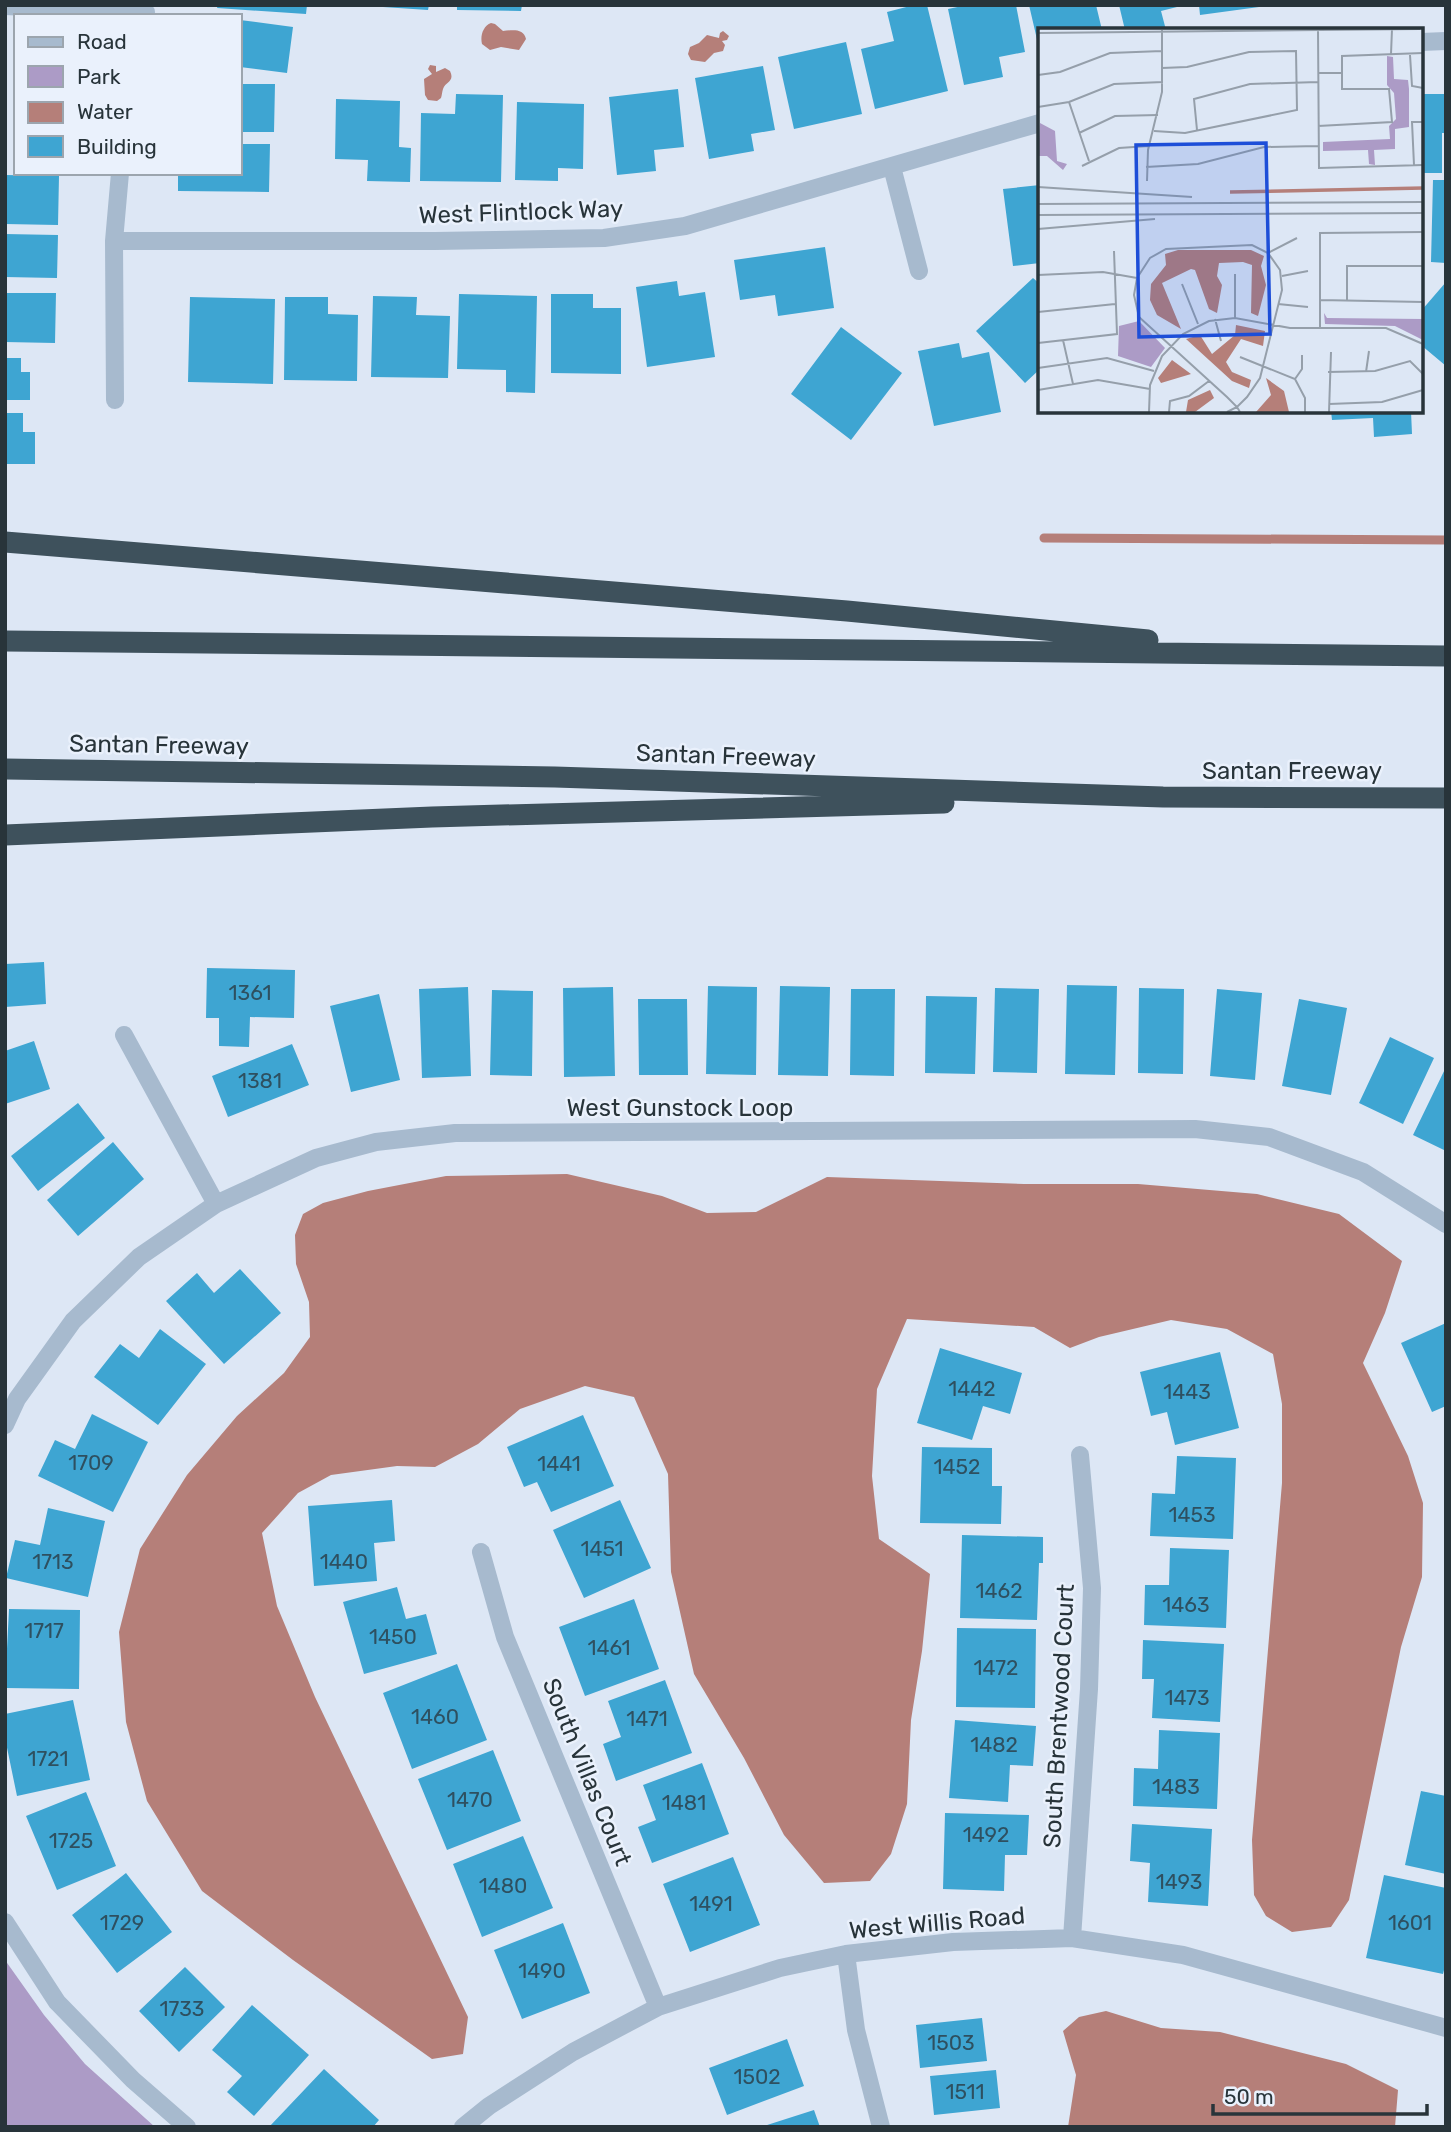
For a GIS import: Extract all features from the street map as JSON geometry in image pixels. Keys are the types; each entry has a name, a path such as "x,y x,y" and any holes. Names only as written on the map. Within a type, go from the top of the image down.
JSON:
{"highway":[{"path":"5,542 847,611 1293,653"},
{"path":"5,641 1446,656"},
{"name":"Santan Freeway","path":"5,769 555,777 1163,797 1446,798"},
{"path":"5,835 432,817 1163,797"}],"street":[{"path":"5,6 146,11"},
{"path":"1423,42 1446,41"},
{"name":"West Flintlock Way","path":"114,241 604,238 685,226 1038,124"},
{"path":"892,167 919,271"},
{"path":"115,400 114,241 120,175"},
{"path":"124,1035 216,1204"},
{"name":"West Gunstock Loop","path":"5,1425 17,1399 73,1321 139,1256 216,1204 316,1158 376,1142 455,1133 1195,1129 1269,1137 1363,1172 1446,1224"},
{"name":"South Brentwood Court","path":"1072,1938 1089,1689 1092,1588 1080,1455"},
{"name":"South Villas Court","path":"481,1552 506,1637 657,2007"},
{"path":"5,1922 57,2002 133,2080 187,2127"},
{"name":"West Willis Road","path":"463,2127 489,2106 573,2052 657,2007 780,1968 846,1954 953,1942 1072,1938 1183,1955 1446,2028"},
{"path":"846,1954 856,2030 881,2127"}],"green space":[{"path":"5,1960 44,2015 85,2064 155,2127 5,2127"}],"water":[{"path":"491,23 503,31 517,30 523,33 526,39 519,50 501,47 490,50 482,44 483,32"},
{"path":"723,31 729,36 722,41 725,45 723,51 714,53 705,62 691,60 688,54 690,47 707,35 719,38"},
{"path":"430,65 436,66 436,72 445,68 451,75 437,101 428,100 425,95 424,79 432,74 428,69"},
{"path":"567,1174 662,1196 707,1213 756,1212 827,1177 1024,1184 1138,1184 1257,1194 1339,1214 1402,1261 1385,1313 1363,1363 1408,1456 1423,1503 1422,1577 1401,1647 1349,1900 1331,1927 1292,1932 1266,1916 1254,1895 1252,1840 1282,1483 1282,1404 1273,1354 1227,1329 1171,1320 1099,1337 1070,1348 1034,1327 907,1319 877,1389 872,1476 879,1539 930,1574 911,1720 907,1804 891,1854 870,1881 824,1883 784,1835 744,1758 694,1674 671,1572 668,1474 634,1397 585,1386 520,1409 478,1444 435,1467 397,1466 331,1475 298,1493 262,1533 277,1606 315,1697 468,2017 463,2054 432,2059 202,1891 147,1801 126,1722 119,1632 140,1549 187,1475 237,1416 284,1373 310,1337 309,1302 296,1264 295,1235 303,1214 323,1203 368,1191 446,1176"},
{"path":"1106,2011 1161,2028 1220,2032 1346,2064 1398,2090 1395,2127 1068,2127 1076,2075 1063,2031 1079,2017"}],"building":[{"path":"218,5 307,5 306,14 217,8"},
{"path":"383,5 429,5 428,10"},
{"path":"457,5 522,5 521,11 457,10"},
{"path":"914,5 927,5 948,91 875,109 861,49 894,41 887,12"},
{"path":"967,5 1016,5 1025,52 999,57 1003,77 964,85 948,9"},
{"path":"1029,5 1096,5 1102,28 1038,28 1038,44"},
{"path":"1119,5 1181,5 1161,11 1165,28 1125,28"},
{"path":"1199,5 1258,5 1259,7 1200,15"},
{"path":"242,20 293,27 287,73 242,67"},
{"path":"846,42 862,114 794,129 778,57"},
{"path":"763,66 775,130 751,134 754,151 709,159 695,78"},
{"path":"242,84 275,84 274,132 242,132"},
{"path":"678,89 684,147 654,150 656,171 617,175 609,97"},
{"path":"456,94 503,95 501,182 420,181 421,113 455,114"},
{"path":"1423,94 1446,94 1442,173 1423,173"},
{"path":"336,99 400,101 399,147 411,148 410,182 367,181 368,160 335,159"},
{"path":"517,102 584,104 583,169 558,168 558,181 515,180"},
{"path":"242,144 270,144 269,192 178,191 178,175 242,175"},
{"path":"5,175 59,176 58,225 5,224"},
{"path":"1433,180 1446,180 1446,263 1431,262"},
{"path":"1038,185 1038,263 1013,266 1003,189"},
{"path":"5,234 58,235 57,278 5,277"},
{"path":"825,247 834,308 778,316 775,295 740,300 734,260"},
{"path":"1033,278 1038,282 1038,371 1025,383 976,331"},
{"path":"677,281 679,296 705,292 715,357 647,367 636,287"},
{"path":"1446,282 1446,366 1423,347 1423,309"},
{"path":"5,293 56,293 55,343 5,342"},
{"path":"459,294 537,296 535,393 506,392 506,370 457,369"},
{"path":"551,294 593,294 593,308 621,308 621,374 551,373"},
{"path":"373,296 417,297 416,315 450,316 448,378 371,377"},
{"path":"190,297 275,299 273,384 188,382"},
{"path":"285,297 328,297 328,314 358,315 357,381 284,380"},
{"path":"841,327 902,373 851,440 791,394"},
{"path":"959,343 962,358 989,352 1001,412 934,426 918,351"},
{"path":"5,358 21,358 21,372 30,372 30,400 5,400"},
{"path":"5,413 23,413 23,432 35,432 35,464 5,464"},
{"path":"1331,413 1411,413 1412,434 1374,437 1373,418 1332,420"},
{"path":"44,962 46,1004 5,1007 5,964"},
{"path":"207,968 295,970 294,1018 250,1017 249,1047 219,1046 219,1018 206,1018"},
{"path":"1067,985 1117,986 1115,1075 1065,1074"},
{"path":"708,986 757,987 756,1075 706,1074"},
{"path":"780,986 830,987 828,1076 778,1075"},
{"path":"468,987 471,1076 422,1078 419,989"},
{"path":"613,987 615,1076 564,1077 563,988"},
{"path":"995,988 1039,989 1037,1073 993,1072"},
{"path":"1139,988 1184,989 1183,1074 1138,1073"},
{"path":"851,989 895,989 894,1076 850,1075"},
{"path":"1217,989 1262,993 1255,1080 1210,1076"},
{"path":"492,990 533,991 532,1076 490,1075"},
{"path":"379,994 400,1080 351,1092 330,1006"},
{"path":"926,996 977,997 975,1074 925,1073"},
{"path":"638,999 687,999 688,1075 639,1075"},
{"path":"1299,999 1347,1008 1331,1095 1282,1086"},
{"path":"1390,1037 1434,1058 1403,1124 1359,1103"},
{"path":"34,1041 50,1089 5,1104 5,1051"},
{"path":"292,1044 309,1085 228,1117 212,1076"},
{"path":"1446,1067 1446,1151 1413,1135"},
{"path":"78,1103 105,1138 38,1191 11,1156"},
{"path":"113,1142 144,1179 78,1236 47,1200"},
{"path":"240,1269 281,1313 224,1364 166,1301 197,1273 214,1293"},
{"path":"1446,1323 1446,1406 1432,1412 1401,1343"},
{"path":"160,1329 206,1364 158,1425 94,1377 120,1344 139,1358"},
{"path":"940,1348 1022,1373 1010,1414 983,1406 972,1440 917,1423"},
{"path":"1220,1352 1239,1428 1175,1445 1167,1412 1151,1416 1140,1372"},
{"path":"92,1414 148,1442 113,1512 38,1476 55,1440 75,1449"},
{"path":"583,1415 614,1486 551,1512 537,1482 524,1487 507,1447"},
{"path":"922,1447 992,1448 992,1486 1002,1486 1001,1524 920,1523"},
{"path":"1177,1456 1236,1458 1233,1539 1150,1536 1152,1493 1175,1494"},
{"path":"392,1500 395,1541 374,1543 377,1581 314,1586 308,1506"},
{"path":"620,1500 651,1568 584,1598 553,1530"},
{"path":"48,1508 105,1521 88,1597 6,1578 15,1540 40,1545"},
{"path":"962,1535 1043,1537 1043,1563 1039,1563 1037,1620 960,1618"},
{"path":"1170,1548 1229,1550 1226,1628 1144,1625 1145,1585 1169,1585"},
{"path":"397,1587 406,1619 426,1614 437,1654 364,1674 343,1602"},
{"path":"634,1599 659,1669 585,1696 559,1627"},
{"path":"9,1609 80,1610 79,1689 5,1688"},
{"path":"957,1628 1036,1629 1035,1708 956,1707"},
{"path":"1143,1640 1224,1644 1220,1722 1152,1718 1154,1679 1142,1679"},
{"path":"457,1664 487,1740 412,1769 383,1693"},
{"path":"665,1680 692,1753 616,1781 603,1744 621,1737 608,1701"},
{"path":"73,1700 90,1780 17,1796 5,1738 5,1714"},
{"path":"955,1720 1036,1726 1033,1766 1010,1765 1008,1802 949,1798"},
{"path":"1159,1730 1220,1733 1217,1809 1133,1806 1134,1768 1158,1769"},
{"path":"493,1750 521,1821 447,1850 418,1779"},
{"path":"702,1763 729,1834 652,1863 638,1827 656,1820 643,1785"},
{"path":"1421,1791 1446,1796 1446,1874 1405,1865"},
{"path":"86,1792 116,1866 57,1890 26,1816"},
{"path":"945,1813 1029,1815 1027,1855 1005,1855 1004,1891 943,1889"},
{"path":"1132,1824 1212,1829 1208,1906 1148,1902 1150,1863 1130,1861"},
{"path":"523,1836 553,1908 482,1937 453,1864"},
{"path":"733,1857 760,1925 690,1952 663,1884"},
{"path":"126,1873 172,1932 117,1973 72,1915"},
{"path":"1384,1875 1446,1888 1446,1962 1443,1974 1366,1958"},
{"path":"563,1923 590,1993 522,2019 494,1950"},
{"path":"185,1967 225,2007 179,2052 139,2011"},
{"path":"252,2005 309,2055 254,2116 227,2092 242,2076 212,2050"},
{"path":"982,2018 987,2061 920,2068 916,2025"},
{"path":"787,2039 804,2086 727,2115 709,2068"},
{"path":"324,2069 379,2120 373,2127 269,2127"},
{"path":"996,2070 1000,2108 934,2115 930,2076"},
{"path":"814,2110 820,2127 764,2127 764,2126"}],"waterway":[{"path":"1044,538 1446,540"}]}
